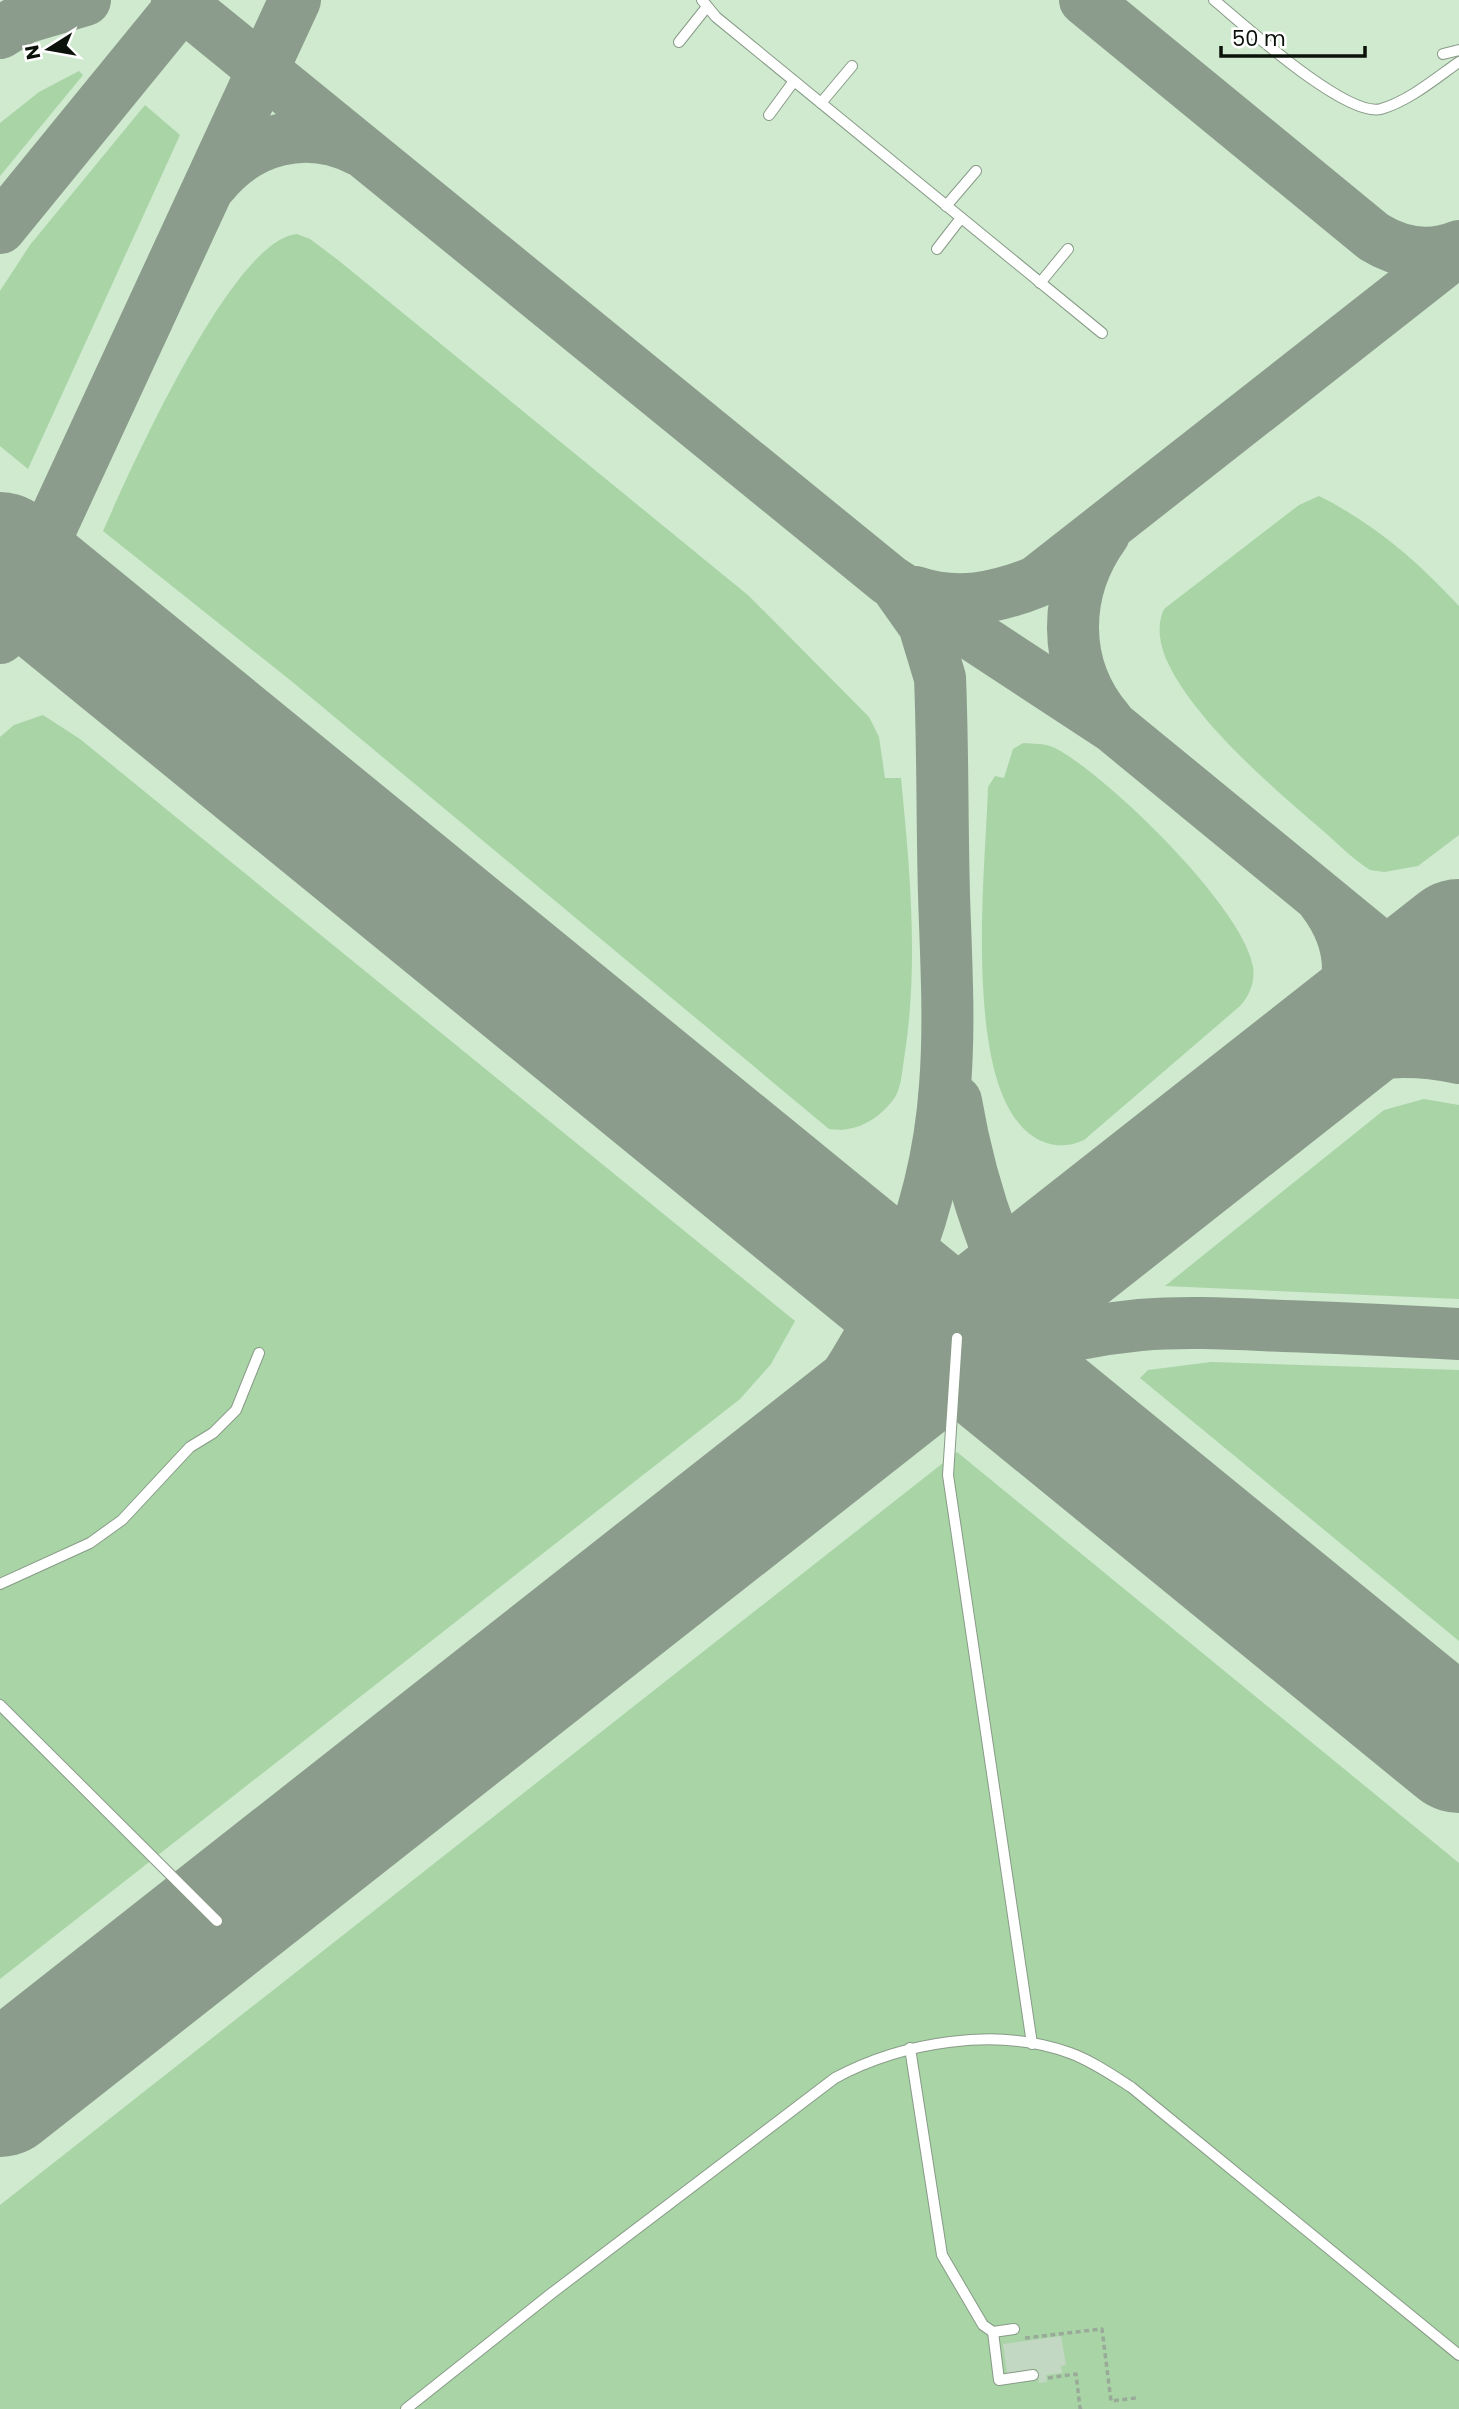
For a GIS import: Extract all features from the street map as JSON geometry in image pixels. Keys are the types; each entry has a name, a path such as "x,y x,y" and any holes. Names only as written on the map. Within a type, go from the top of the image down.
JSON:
{"lane":[{"path":"1214,0 1289,61 1345,101 1364,109 1380,109 1397,102 1459,62"},
{"path":"679,42 704,4 794,82 1102,334"},
{"path":"1443,54 1459,51"},
{"path":"821,103 852,66"},
{"path":"769,115 794,82"},
{"path":"946,206 976,171"},
{"path":"937,249 961,218"},
{"path":"1040,283 1068,249"},
{"path":"957,1338 948,1475 1032,2044"},
{"path":"0,1584 90,1543 122,1520 190,1447 214,1433 236,1410 237,1396 259,1353"},
{"path":"0,1705 217,1922"},
{"path":"406,2409 812,2093 855,2067 910,2048 975,2042 1032,2044 1070,2053 1131,2087 1459,2355"},
{"path":"910,2048 942,2255 983,2325 993,2332 1017,2334"},
{"path":"993,2332 999,2380 1033,2375"}],"path":[{"path":"1017,2334 1102,2329 1111,2401 1136,2398"},
{"path":"1033,2375 1037,2379 1076,2374 1080,2408 1083,2407"}],"shaded area":[{"path":"0,0 1459,0 1459,2409 0,2409"}],"green space":[{"path":"79,71 83,75 0,176 0,123 39,92"},
{"path":"145,105 180,135 28,469 0,446 0,291 30,245"},
{"path":"297,234 310,239 338,260 749,596 869,717 879,737 885,778 901,778 912,918 909,1024 902,1075 896,1096 880,1114 856,1127 829,1129 295,684 103,531 159,413 214,315 243,274 271,246"},
{"path":"1319,496 1377,531 1459,606 1459,835 1418,866 1384,872 1370,870 1351,856 1258,773 1215,729 1179,683 1162,649 1160,629 1164,609 1299,505"},
{"path":"43,715 80,739 795,1321 771,1364 740,1399 0,1979 0,737 14,725"},
{"path":"1023,743 1044,744 1055,748 1107,785 1138,814 1200,879 1226,912 1244,942 1253,967 1251,988 1240,1006 1084,1140 1065,1145 1046,1143 1034,1137 1011,1112 995,1074 986,1026 982,920 988,787 995,776 1004,778 1013,749"},
{"path":"1424,1099 1459,1105 1459,1299 1165,1286 1384,1110"},
{"path":"1211,1362 1459,1370 1459,1641 1140,1378 1148,1370"},
{"path":"957,1452 1459,1863 1459,2409 0,2409 0,2205"}],"building":[{"path":"1061,2336 1066,2365 1061,2366 1062,2373 1046,2375 1047,2382 1039,2383 1037,2369 1007,2373 1003,2344"}],"taxiway":[{"path":"0,33 24,18 85,0"},
{"path":"177,0 889,580 1113,727 1418,977 1459,1017"},
{"path":"0,228 186,0"},
{"path":"0,638 295,0"},
{"path":"1085,0 1374,237 1394,247 1415,252 1437,252 1459,246"},
{"path":"212,184 243,156 260,146 279,140 319,138 359,150"},
{"path":"915,592 946,599 976,598 1036,582 1459,250"},
{"path":"1104,534 1090,556 1081,580 1073,628 1075,653 1082,677 1093,700 1108,721"},
{"path":"715,1529 761,1484 803,1436 841,1384 874,1330 901,1273 922,1213 937,1151 945,1086 947,1014 940,678 924,625 900,591"},
{"path":"1302,1068 1331,1029 1346,988 1348,967 1345,945 1337,923 1323,901"},
{"path":"1248,1110 1299,1080 1348,1060 1399,1052 1459,1058"},
{"path":"956,1101 967,1155 982,1207 1020,1304 1072,1396 1136,1484"},
{"path":"847,1427 951,1373 1024,1347 1101,1330 1194,1323 1459,1334"}],"runway":[{"path":"0,557 1459,1748"},
{"path":"0,2092 1459,944"}]}
